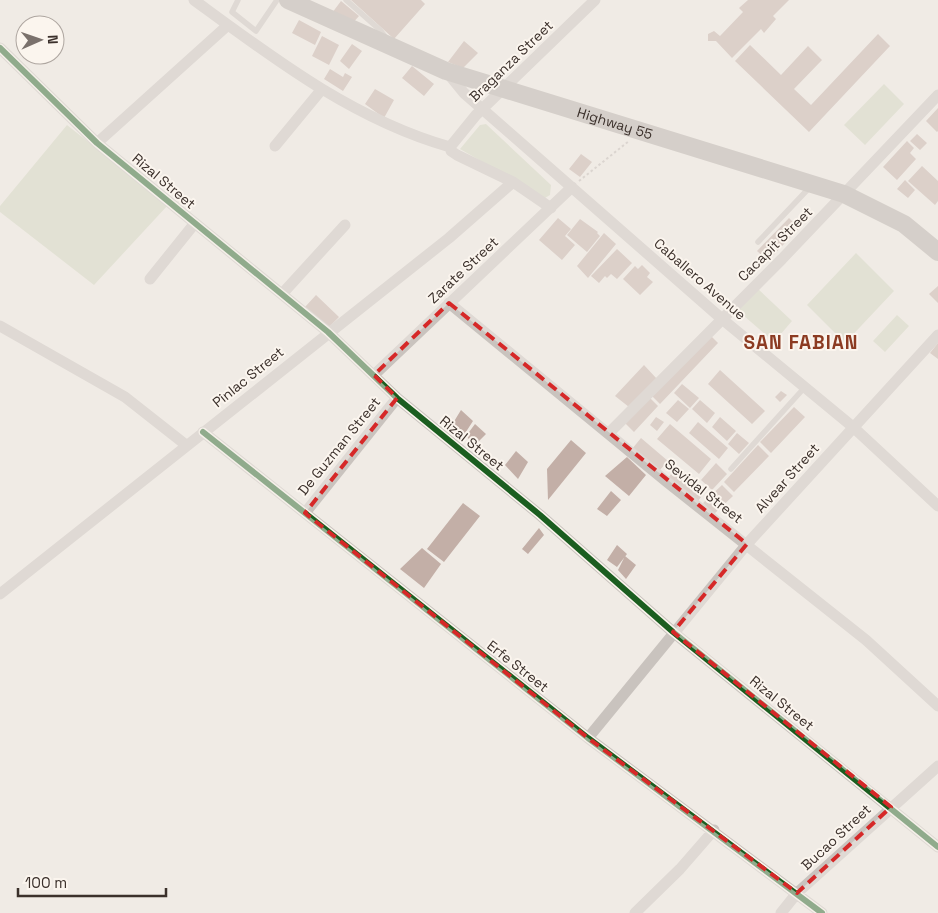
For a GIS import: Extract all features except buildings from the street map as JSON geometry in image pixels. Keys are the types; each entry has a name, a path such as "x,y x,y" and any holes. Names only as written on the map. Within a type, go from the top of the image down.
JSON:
{"highway":[{"name":"Highway 55","path":"288,0 385,46 446,71 844,194 904,224 938,252"}],"street":[{"path":"194,0 322,89 401,131 450,147 451,151 457,155 513,182 551,208"},
{"name":"Braganza Street","path":"450,147 483,108 590,2"},
{"path":"97,142 228,25"},
{"name":"Rizal Street","path":"0,48 97,142 328,332 397,398 540,515 673,632 938,847"},
{"name":"Caballero Avenue","path":"446,71 454,84 722,319 853,428 938,506"},
{"path":"275,146 322,89"},
{"name":"Cacapit Street","path":"609,433 844,194 938,95"},
{"name":"Pinlac Street","path":"0,594 328,332 449,238 513,182"},
{"name":"Zarate Street","path":"374,375 572,187"},
{"path":"150,279 195,223"},
{"path":"282,294 345,225"},
{"name":"Sevidal Street","path":"449,303 866,640 938,706"},
{"path":"0,326 125,398 186,445"},
{"name":"Alvear Street","path":"588,738 747,544 938,335"},
{"name":"De Guzman Street","path":"304,513 397,398"},
{"name":"Erfe Street","path":"203,432 588,738 714,830 822,913"},
{"name":"Bucao Street","path":"781,913 797,893 938,766"},
{"path":"635,913 680,869 714,830"}],"lane":[{"path":"238,0 232,12 256,31 277,0"},
{"path":"346,0 386,37 385,46"},
{"path":"758,242 812,184"},
{"path":"731,469 805,387"}],"path":[{"path":"572,187 640,132"}],"highlighted area":[{"path":"449,303 747,544 673,632 891,807 797,893 588,738 305,513 397,398 374,375"}],"green space":[{"path":"884,84 904,104 865,145 844,125"},
{"path":"486,124 551,185 550,195 545,198 460,149 480,125"},
{"path":"67,125 168,205 94,285 0,212 0,206"},
{"path":"856,253 894,291 845,343 807,305"},
{"path":"756,287 792,321 774,342 736,309"},
{"path":"897,315 909,326 885,352 873,341"}],"cycle path":[{"path":"0,48 97,143 328,332 397,398 540,515 673,632 938,847"},
{"path":"203,432 588,738 822,913"}],"district":[{"name":"SAN FABIAN","path":"801,342"}]}
